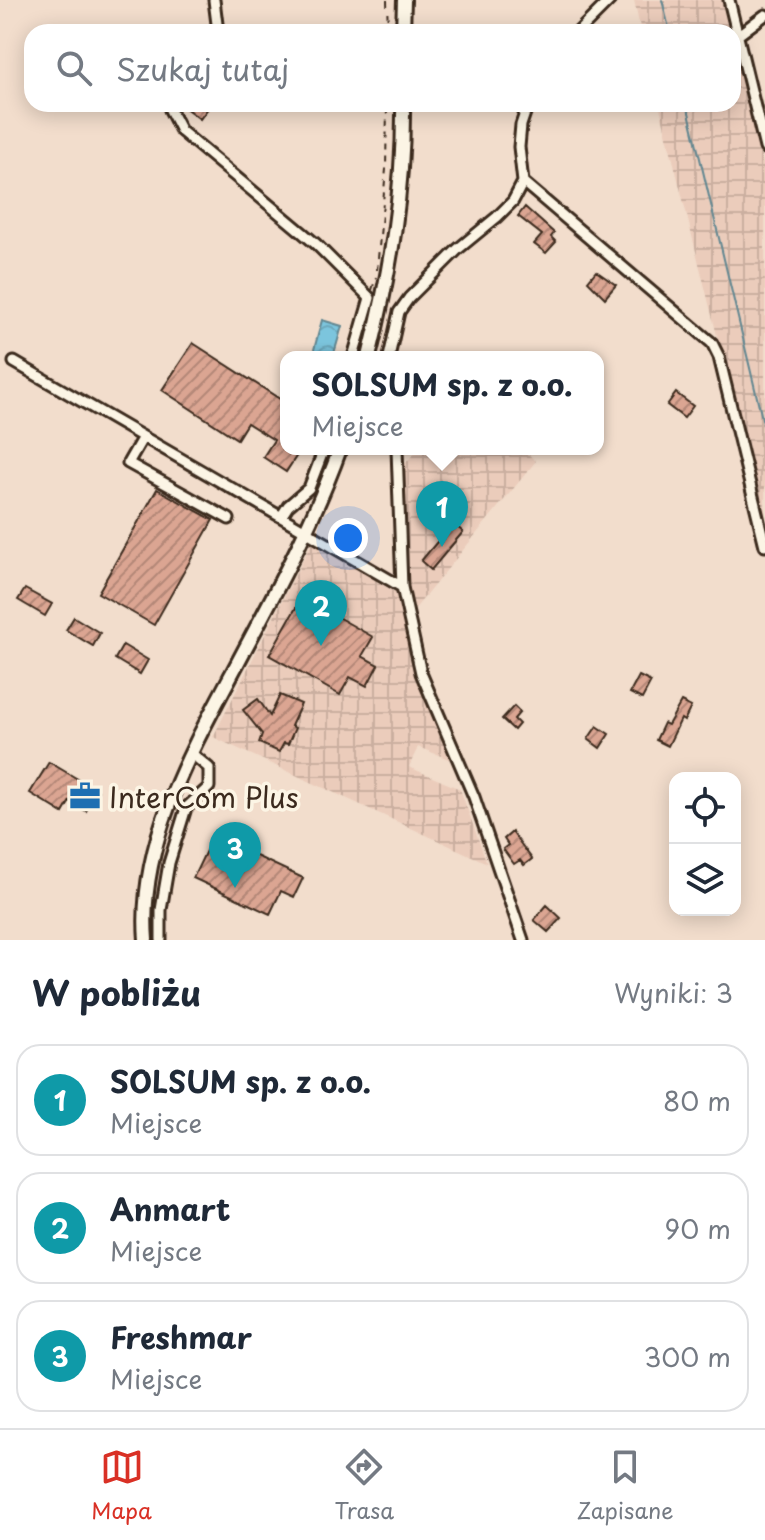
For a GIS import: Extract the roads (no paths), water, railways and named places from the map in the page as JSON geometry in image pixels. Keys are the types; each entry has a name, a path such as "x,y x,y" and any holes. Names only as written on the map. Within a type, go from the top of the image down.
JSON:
{"main road":[{"path":"403,24 404,0"},
{"path":"370,351 396,231 403,112"},
{"path":"146,940 149,882 158,837 191,753 306,531 338,455"}],"street":[{"path":"214,0 217,24"},
{"path":"586,24 610,0"},
{"path":"729,0 734,24"},
{"path":"741,33 765,15"},
{"path":"741,52 765,148"},
{"path":"171,112 181,131 316,244 370,298 355,351"},
{"path":"390,351 395,325 409,298 458,249 513,201 523,182 519,147 525,112"},
{"path":"523,182 712,343 719,357 765,546"},
{"path":"14,362 402,587"},
{"path":"143,437 128,463 229,519"},
{"path":"281,517 288,506 309,488 322,455"},
{"path":"397,455 402,587 421,673 474,797 523,940"},
{"path":"161,940 161,910 169,863 182,819 186,808 209,787 209,768 191,753"}],"water":[{"path":"322,320 342,326 335,351 314,351"}],"waterway":[{"path":"662,0 668,24"},
{"path":"689,112 765,431"}],"place":[{"name":"SOLSUM sp. z o.o.","path":"442,547"},
{"name":"Anmart","path":"321,646"},
{"name":"InterCom Plus","path":"85,796"},
{"name":"Freshmar","path":"235,888"}]}
